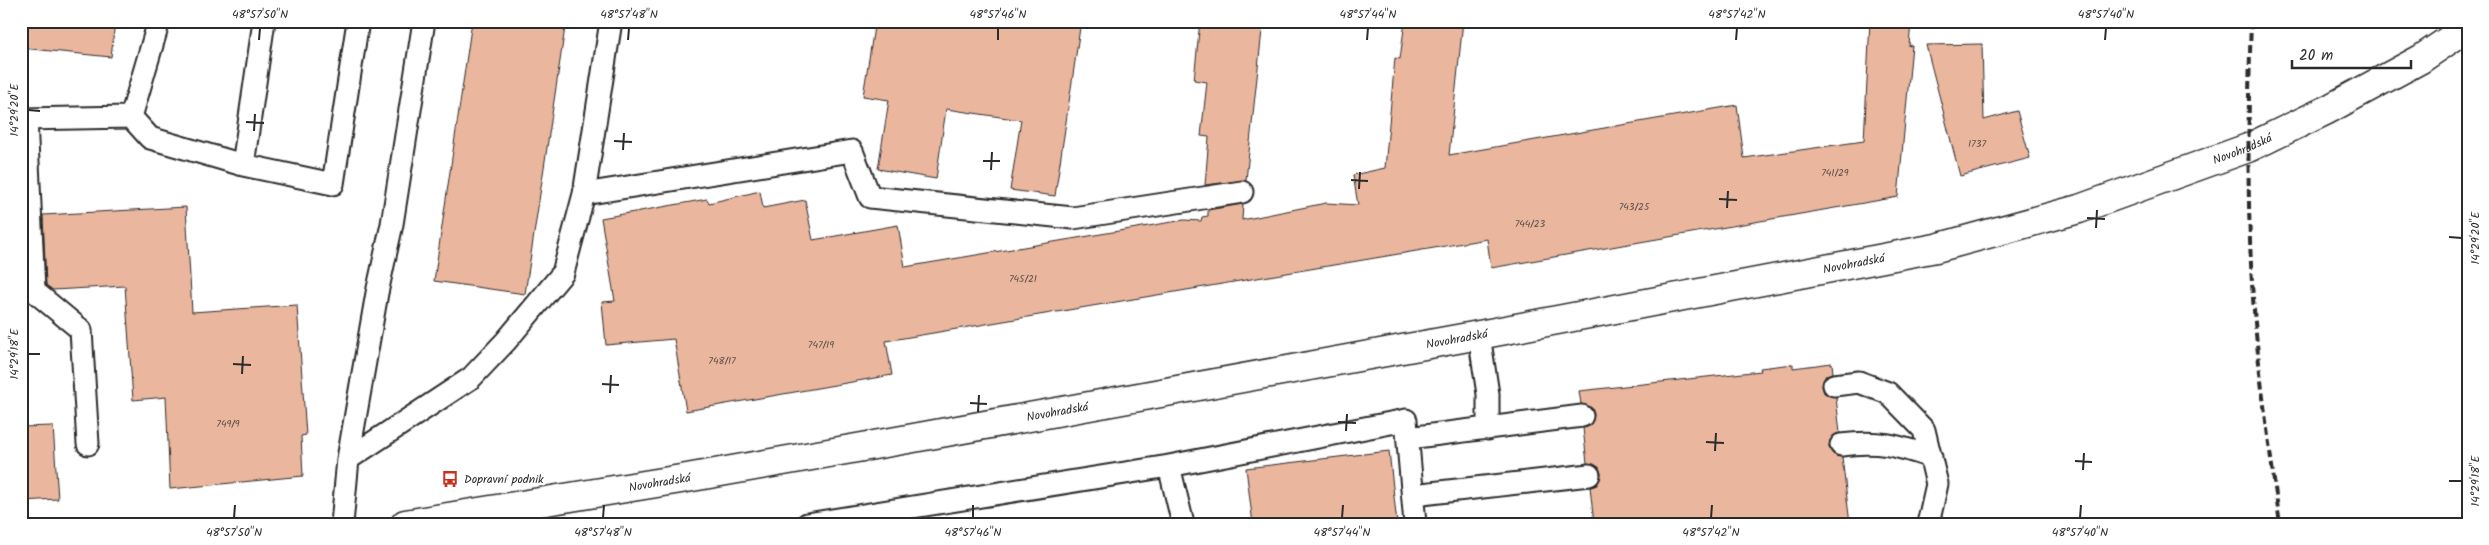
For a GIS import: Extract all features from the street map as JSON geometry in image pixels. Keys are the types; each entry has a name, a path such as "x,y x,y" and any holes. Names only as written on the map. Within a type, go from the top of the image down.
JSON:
{"main road":[{"name":"Novohradská","path":"405,524 681,480 1479,335 1936,248 2079,209 2248,148 2325,111 2421,59 2468,26"}],"lane":[{"path":"131,117 159,21"},
{"path":"243,165 264,21"},
{"path":"88,444 81,330 34,291 23,119 131,117 150,138 243,165 333,184 358,21"},
{"path":"342,524 348,458 377,293 392,224 424,21"},
{"path":"348,458 471,378 506,341 563,273 584,194 611,21"},
{"path":"584,194 852,152 870,198 1073,218 1242,192"},
{"path":"1479,335 1488,394 1488,429"},
{"path":"1834,385 1859,382 1888,393 1924,430 1937,484 1928,524"},
{"path":"1408,438 1582,416"},
{"path":"807,524 1169,466 1406,420 1415,524"},
{"path":"1841,445 1862,442 1894,444 1931,458"},
{"path":"1169,466 1183,524"},
{"path":"1413,495 1589,475"}],"building":[{"path":"21,21 115,21 111,57 21,48"},
{"path":"472,21 566,21 525,294 434,281"},
{"path":"875,21 1081,21 1055,196 1010,190 1021,120 946,109 936,179 878,169 889,100 863,96"},
{"path":"1200,21 1263,21 1246,180 1205,185 1209,137 1201,136 1207,82 1194,80"},
{"path":"1405,21 1463,21 1449,155 1737,105 1744,158 1864,141 1870,21 1911,21 1909,46 1912,45 1898,197 1491,268 1487,239 886,341 892,375 686,411 674,339 606,345 602,302 615,301 601,218 707,199 709,203 760,191 763,208 805,200 813,240 898,225 905,267 1184,220 1201,221 1202,217 1208,216 1208,210 1243,204 1242,220 1326,203 1358,205 1353,175 1385,168 1395,58 1400,59"},
{"path":"1982,44 1984,120 2017,111 2030,158 1960,176 1926,45"},
{"path":"186,207 192,312 297,305 306,435 301,436 303,476 170,489 166,397 133,400 125,286 53,290 46,285 43,215"},
{"path":"1832,363 1833,373 1826,375 1822,386 1824,393 1836,397 1840,433 1830,440 1829,447 1836,456 1842,457 1850,524 1594,524 1590,487 1597,485 1601,474 1599,467 1587,463 1583,428 1590,426 1594,415 1592,408 1581,404 1579,391 1761,371 1760,368 1793,364 1793,368"},
{"path":"53,426 58,499 21,501 21,427"},
{"path":"1389,451 1397,524 1253,524 1246,468"}],"railway":[{"path":"2251,21 2248,152 2252,283 2260,373 2280,524"}],"place":[{"name":"Dopravní podnik","path":"450,479"}]}
